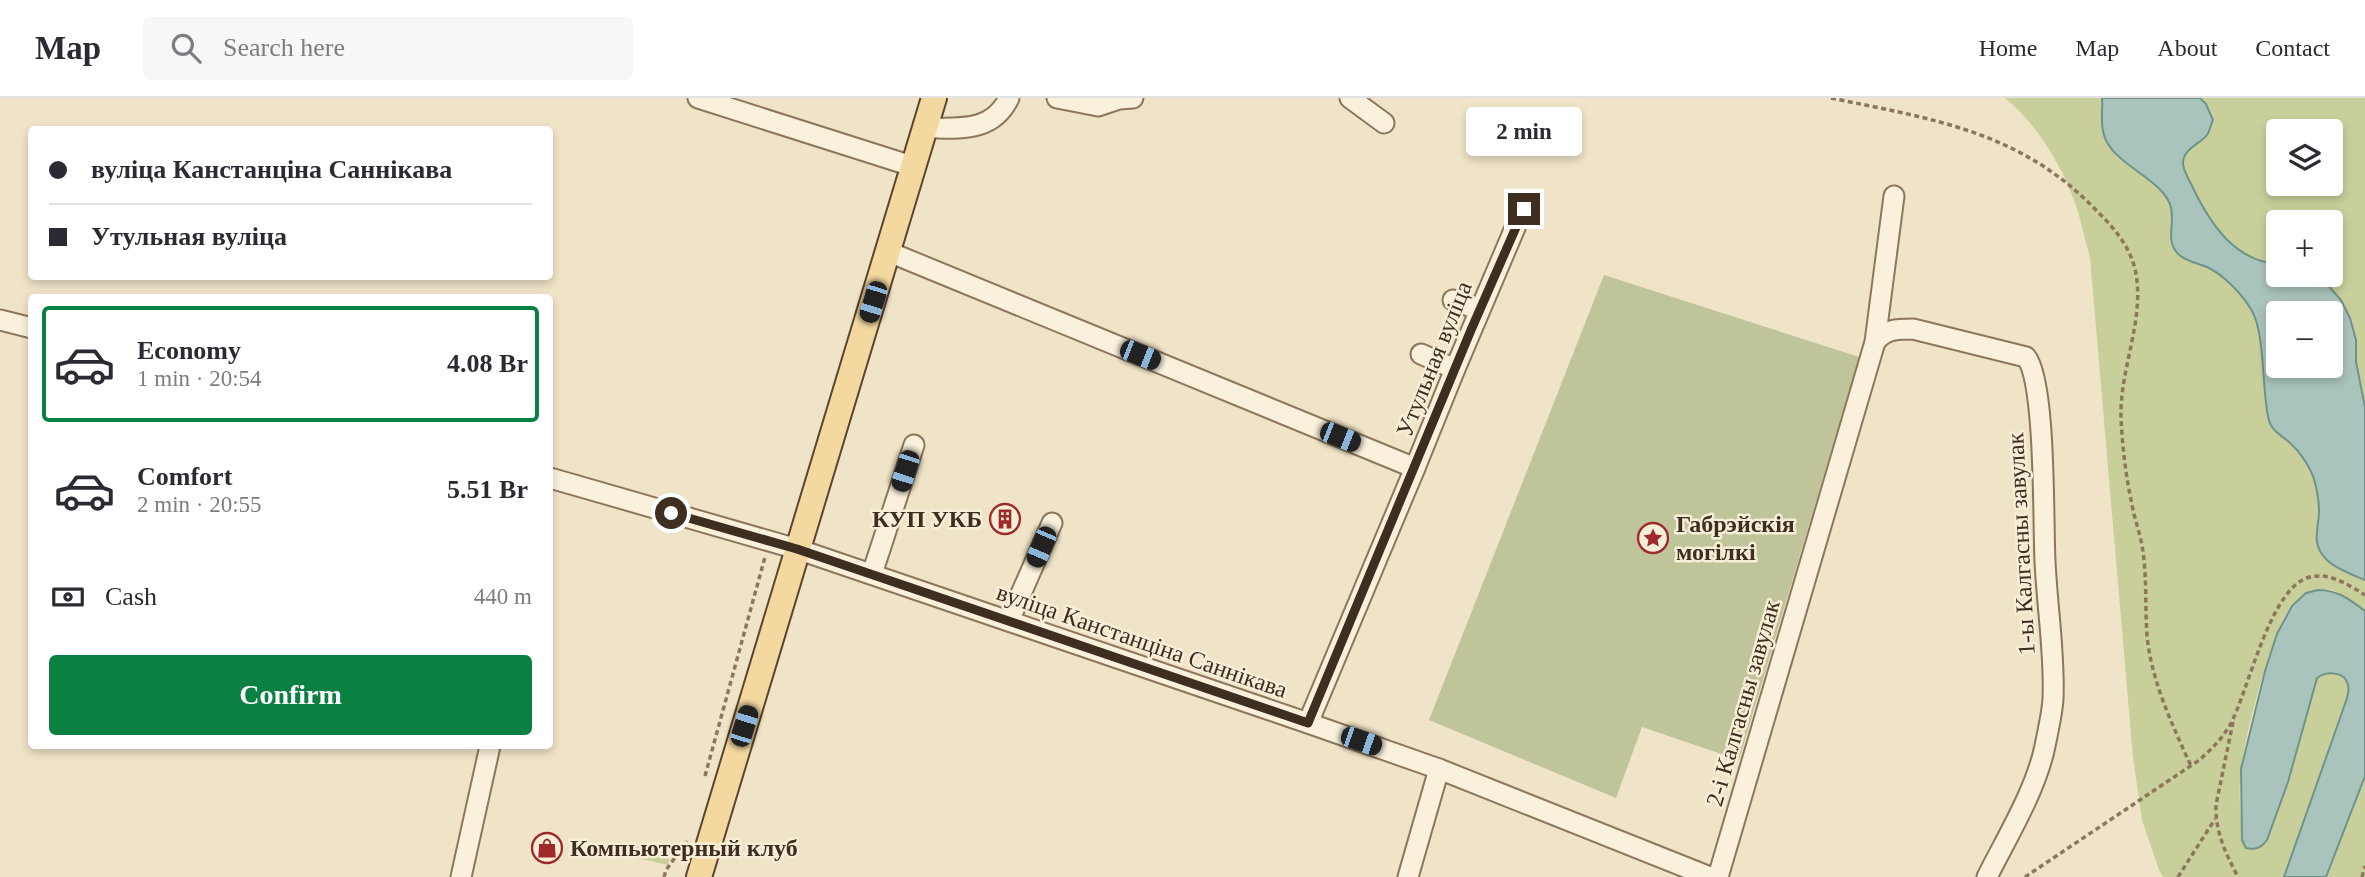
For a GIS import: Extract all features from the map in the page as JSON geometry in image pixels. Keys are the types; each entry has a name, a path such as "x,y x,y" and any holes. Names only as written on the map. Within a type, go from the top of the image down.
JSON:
{"main road":[{"path":"699,877 934,98"}],"street":[{"path":"698,98 915,167"},
{"path":"925,128 975,128 1002,112 1009,98"},
{"path":"1057,98 1098,106 1119,99 1133,98"},
{"path":"1350,98 1384,123"},
{"name":"2-і Калгасны завулак","path":"1718,877 1874,342 1894,196"},
{"name":"Утульная вуліца","path":"889,252 1415,468 1479,310 1524,209"},
{"path":"1453,300 1479,310"},
{"path":"0,320 28,327"},
{"name":"1-ы Калгасны завулак","path":"1874,342 1892,330 1913,329 2026,357 2031,363 2034,377 2042,455 2053,700 2040,762 2022,807 1987,877"},
{"path":"1421,354 1455,369"},
{"path":"872,574 914,445"},
{"path":"1308,723 1340,620 1415,468"},
{"name":"вуліца Канстанціна Саннікава","path":"553,479 797,549 1308,723 1439,769 1710,877"},
{"path":"1009,621 1052,523"},
{"path":"461,877 489,749"},
{"path":"1408,877 1439,769"}],"path":[{"path":"1831,98 1965,129 2010,146 2052,170 2070,184 2120,237 2129,252 2135,270 2137,290 2136,314 2123,382 2121,414 2124,456 2131,502 2143,551 2147,637 2152,666 2170,720 2191,766"},
{"path":"702,786 769,541"},
{"path":"2025,877 2191,766 2219,744 2235,713 2272,620 2295,583 2310,577 2326,577 2348,584 2365,595"},
{"path":"2235,713 2215,819 2226,855 2238,877"},
{"path":"2178,877 2215,819"},
{"path":"664,877 688,838"},
{"path":"2362,877 2365,866"}],"green space":[{"path":"2005,98 2365,98 2365,611 2343,595 2324,589 2311,593 2291,607 2267,660 2253,710 2241,770 2242,840 2262,846 2267,840 2288,782 2317,678 2330,673 2340,675 2346,680 2349,687 2347,697 2284,877 2163,877 2142,820 2133,758 2090,258 2071,191 2048,147"},
{"name":"Габрэйскія могілкі","path":"1604,275 1859,357 1739,760 1642,727 1616,798 1429,720"},
{"path":"2365,776 2365,877 2326,877"},
{"path":"618,842 670,854 668,865 615,853"}],"water":[{"path":"2102,98 2200,98 2206,104 2213,120 2207,135 2186,154 2183,166 2216,228 2237,248 2249,256 2266,262 2266,287 2330,287 2341,300 2266,301 2266,378 2343,378 2343,304 2356,340 2356,362 2365,407 2365,580 2331,563 2319,548 2319,502 2314,479 2301,455 2269,421 2259,333 2252,311 2238,292 2220,275 2185,259 2174,249 2171,238 2172,214 2167,198 2109,146 2102,121"},
{"path":"2318,590 2337,593 2365,611 2365,776 2326,877 2284,877 2347,697 2349,687 2346,680 2340,675 2330,673 2317,678 2288,782 2267,840 2260,847 2246,848 2242,840 2241,769 2277,634 2292,606 2306,593"}],"place":[{"name":"КУП УКБ","path":"1005,519"},
{"name":"Габрэйскія могілкі","path":"1653,538"},
{"name":"Компьютерный клуб","path":"547,848"}],"route":[{"path":"671,513 797,549 1308,723 1524,209"}]}
